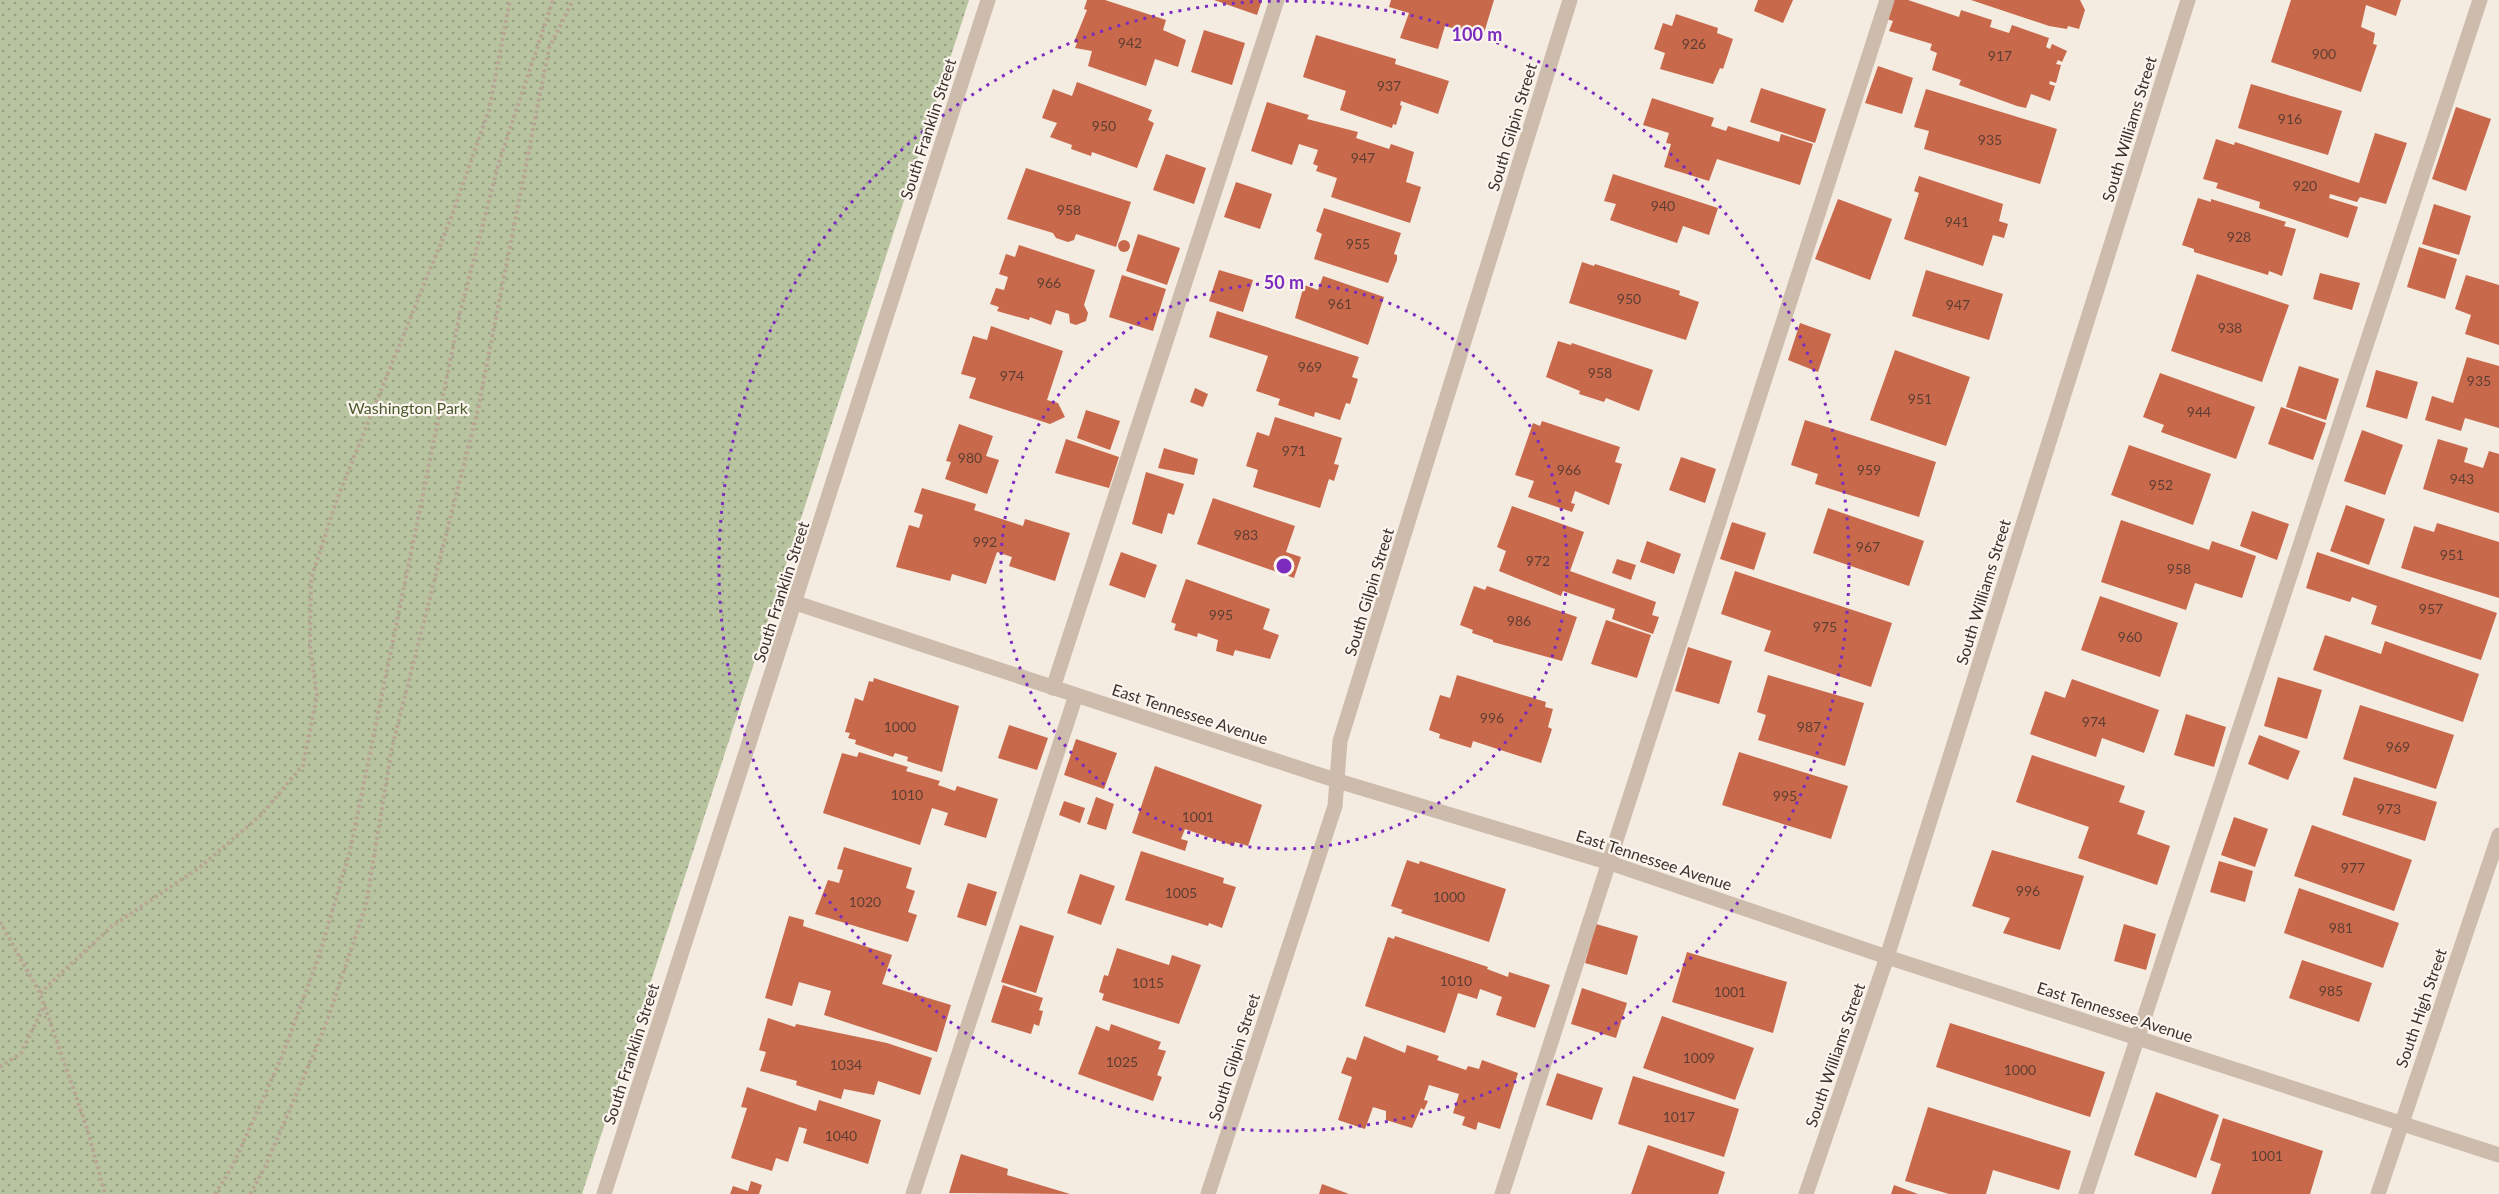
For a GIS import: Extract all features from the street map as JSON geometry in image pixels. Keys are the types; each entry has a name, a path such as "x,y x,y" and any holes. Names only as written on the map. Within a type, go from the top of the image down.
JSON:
{"street":[{"name":"South Franklin Street","path":"604,1194 796,603 988,0"},
{"path":"1053,688 1277,0"},
{"name":"South Gilpin Street","path":"1208,1194 1335,806 1340,741 1570,0"},
{"path":"1502,1194 1607,862 1887,0"},
{"name":"South Williams Street","path":"1806,1194 1887,957 2188,0"},
{"path":"2086,1194 2480,0"},
{"name":"East Tennessee Avenue","path":"796,603 1338,781 1607,862 1887,957 2499,1155"},
{"path":"913,1194 1076,696"},
{"name":"South High Street","path":"2378,1194 2400,1123 2499,835"}],"path":[{"path":"40,993 112,927 199,868 261,814 303,765 317,696 310,646 311,579 337,499 451,218 489,110 510,0"},
{"path":"215,1194 232,1167 281,1059 318,958 350,851 460,313 499,162 553,0"},
{"path":"250,1194 266,1165 325,1027 366,905 392,747 477,409 549,48 573,0"},
{"path":"0,922 40,993 87,1128 105,1194"},
{"path":"0,1067 21,1053 44,1005"}],"green space":[{"name":"Washington Park","path":"0,0 969,0 582,1194 0,1194"}],"building":[{"path":"1087,0 1105,0 1166,20 1163,30 1186,40 1178,67 1155,59 1146,86 1088,66 1092,51 1075,48 1077,43 1074,42 1087,10 1084,9"},
{"path":"1214,0 1262,0 1257,15"},
{"path":"1391,0 1494,0 1484,33 1474,29 1472,34 1445,26 1438,49 1400,38 1409,13 1389,7"},
{"path":"1758,0 1793,0 1783,23 1754,11"},
{"path":"1894,0 1908,0 1959,17 1961,10 1992,20 1990,27 2009,33 2012,25 2049,38 2046,47 2050,49 2052,44 2067,51 2062,62 2058,60 2056,64 2061,65 2056,83 2050,81 2049,84 2055,86 2050,101 2031,94 2026,108 2017,106 1959,85 1961,80 1932,70 1937,53 1930,50 1932,44 1889,31 1893,21 1887,19"},
{"path":"1971,0 2080,0 2085,10 2079,29 2068,26 2067,29 2049,26"},
{"path":"2291,0 2401,0 2396,16 2366,5 2361,27 2375,33 2373,44 2377,45 2361,92 2271,62"},
{"path":"1676,14 1718,28 1717,33 1733,39 1723,69 1720,68 1713,84 1660,69 1665,53 1654,49 1663,23 1672,26"},
{"path":"1204,30 1245,43 1232,85 1191,72"},
{"path":"1316,35 1396,59 1395,64 1449,81 1438,114 1401,101 1402,106 1396,125 1393,124 1392,128 1340,110 1346,91 1303,77"},
{"path":"1878,66 1913,78 1902,114 1865,103"},
{"path":"1077,82 1152,110 1148,120 1154,123 1137,168 1092,152 1091,156 1071,149 1072,145 1050,137 1057,123 1042,118 1053,89 1072,96"},
{"path":"2251,84 2342,111 2328,155 2238,128"},
{"path":"1761,88 1826,109 1815,143 1750,122"},
{"path":"1926,89 2057,129 2040,184 1924,149 1929,131 1914,127"},
{"path":"1652,98 1714,118 1711,126 1726,131 1728,126 1779,142 1781,134 1813,144 1800,185 1717,159 1709,181 1664,167 1671,144 1666,143 1669,133 1643,125"},
{"path":"1267,102 1309,115 1307,119 1358,132 1356,138 1389,149 1391,144 1414,152 1406,182 1421,187 1410,223 1331,197 1337,178 1316,171 1318,166 1313,164 1318,150 1299,144 1292,165 1251,151"},
{"path":"2456,107 2491,119 2466,191 2432,179"},
{"path":"2375,133 2407,143 2386,204 2360,197 2357,202 2330,194 2329,198 2358,207 2348,238 2259,208 2260,202 2216,188 2218,183 2203,179 2216,139 2234,145 2235,142 2359,183"},
{"path":"1166,154 1206,168 1194,204 1153,190"},
{"path":"1026,168 1131,202 1116,247 1076,234 1074,240 1068,242 1056,238 1053,233 1007,219"},
{"path":"1613,174 1718,208 1709,235 1683,226 1677,243 1610,220 1616,204 1604,201"},
{"path":"1919,176 2003,204 1999,221 2008,224 2004,238 1993,235 1983,266 1904,239 1919,193 1914,191"},
{"path":"1236,182 1272,194 1260,229 1224,217"},
{"path":"2198,198 2211,202 2211,199 2286,222 2284,226 2296,229 2282,276 2269,271 2268,275 2194,252 2194,249 2182,245"},
{"path":"1838,199 1892,219 1870,280 1815,259"},
{"path":"2434,204 2471,216 2459,255 2422,244"},
{"path":"1324,208 1401,233 1394,254 1397,255 1397,260 1388,283 1314,259 1322,234 1316,231"},
{"path":"1138,234 1180,248 1167,285 1126,271"},
{"path":"1126,240 1130,246 1126,252 1122,252 1118,244"},
{"path":"1019,245 1095,270 1084,305 1088,313 1086,321 1076,325 1070,323 1069,314 1056,310 1051,325 1030,317 1029,320 997,311 999,307 990,304 996,288 1004,290 1008,277 999,274 1006,254 1015,257"},
{"path":"2419,247 2457,259 2445,299 2407,287"},
{"path":"1582,262 1680,291 1679,295 1699,302 1686,340 1569,303"},
{"path":"1219,270 1253,280 1243,312 1209,301"},
{"path":"1926,270 2003,294 1989,340 1912,316"},
{"path":"2320,273 2360,283 2352,310 2313,299"},
{"path":"2197,274 2289,305 2262,382 2171,351"},
{"path":"1122,275 1166,289 1153,331 1109,317"},
{"path":"2466,275 2499,285 2499,345 2465,334 2471,315 2455,309"},
{"path":"1323,276 1384,297 1368,345 1295,318 1304,285 1318,290"},
{"path":"1217,311 1359,357 1352,377 1358,379 1350,404 1346,403 1340,420 1315,412 1314,417 1278,405 1280,399 1256,391 1268,356 1209,337"},
{"path":"1800,323 1831,334 1818,372 1788,360"},
{"path":"991,326 1063,351 1047,400 1058,403 1065,417 1050,424 969,398 976,378 961,374 973,336 987,340"},
{"path":"1558,341 1571,345 1572,343 1653,370 1639,411 1606,398 1604,402 1579,394 1580,391 1546,377"},
{"path":"1895,350 1970,377 1946,446 1870,420"},
{"path":"2467,357 2499,366 2499,428 2465,418 2461,431 2425,420 2432,396 2453,403"},
{"path":"2299,366 2339,379 2326,420 2286,407"},
{"path":"2376,370 2418,382 2407,419 2366,407"},
{"path":"2160,373 2255,407 2236,459 2161,432 2164,425 2143,417"},
{"path":"1195,388 1208,394 1203,407 1190,402"},
{"path":"2281,407 2326,423 2313,460 2268,444"},
{"path":"1086,410 1120,421 1110,450 1077,438"},
{"path":"1275,417 1342,438 1334,464 1339,465 1334,481 1329,479 1320,508 1253,487 1258,470 1246,466 1257,432 1269,436"},
{"path":"1805,420 1936,462 1919,517 1815,484 1818,474 1791,465"},
{"path":"1542,421 1620,447 1615,462 1622,464 1609,505 1575,491 1571,503 1575,504 1572,512 1528,497 1534,481 1515,475 1533,423 1540,426"},
{"path":"959,424 993,436 986,456 999,460 987,494 945,479 951,462 946,461"},
{"path":"2362,430 2403,445 2385,495 2344,481"},
{"path":"1066,439 1119,457 1109,488 1055,473"},
{"path":"2438,439 2468,448 2464,462 2483,468 2489,451 2499,454 2499,513 2423,489"},
{"path":"2129,445 2211,474 2193,525 2111,495"},
{"path":"1164,448 1198,459 1194,475 1158,468"},
{"path":"1681,457 1716,469 1705,503 1669,490"},
{"path":"1146,472 1184,484 1174,515 1168,513 1162,534 1132,524"},
{"path":"922,488 976,504 974,510 1023,526 1025,519 1070,533 1055,581 1009,566 1012,557 997,552 986,584 952,574 950,581 896,567 909,525 919,528 923,515 914,512"},
{"path":"1213,498 1295,526 1286,552 1301,557 1294,578 1197,544"},
{"path":"2346,505 2385,519 2369,565 2330,551"},
{"path":"1512,506 1584,532 1570,571 1656,602 1652,615 1659,617 1653,634 1612,619 1615,609 1563,591 1561,596 1499,571 1506,551 1497,547"},
{"path":"1828,508 1924,541 1909,586 1813,553"},
{"path":"2252,511 2289,524 2277,560 2240,546"},
{"path":"2121,520 2209,550 2212,541 2256,556 2242,598 2195,583 2186,610 2101,582"},
{"path":"1732,522 1766,533 1754,570 1720,559"},
{"path":"2437,523 2499,542 2499,598 2401,568 2414,526 2434,532"},
{"path":"1647,541 1681,554 1674,574 1640,562"},
{"path":"1121,552 1157,565 1145,598 1109,585"},
{"path":"2317,552 2497,613 2481,660 2371,624 2377,606 2352,597 2350,602 2306,588"},
{"path":"1617,559 1636,565 1631,580 1612,573"},
{"path":"1735,571 1892,623 1871,687 1764,651 1771,631 1721,614"},
{"path":"1186,579 1270,609 1263,629 1279,635 1270,659 1235,650 1233,656 1216,651 1218,640 1198,633 1197,637 1174,630 1176,624 1171,622"},
{"path":"1474,586 1485,590 1487,586 1577,617 1562,661 1493,642 1460,625"},
{"path":"2100,596 2178,623 2160,677 2081,650"},
{"path":"1606,620 1651,635 1637,678 1591,664"},
{"path":"2325,635 2381,654 2385,641 2479,674 2463,722 2313,670"},
{"path":"1688,647 1732,661 1719,704 1675,691"},
{"path":"1457,675 1546,702 1545,707 1553,709 1548,727 1552,729 1541,763 1473,741 1471,748 1439,738 1440,734 1429,730 1440,695 1450,698"},
{"path":"1768,675 1864,703 1845,766 1758,740 1766,715 1757,712"},
{"path":"2278,677 2322,690 2307,739 2264,726"},
{"path":"874,678 959,706 942,772 907,761 908,757 895,753 893,757 855,744 856,740 848,738 850,733 845,732 855,698 863,701 869,681 873,682"},
{"path":"2072,679 2159,710 2144,753 2102,738 2096,757 2030,734 2045,691 2065,698"},
{"path":"2360,705 2454,735 2436,789 2343,759"},
{"path":"2186,714 2226,727 2214,767 2174,755"},
{"path":"1009,725 1048,738 1037,770 998,758"},
{"path":"2259,735 2300,751 2288,780 2248,764"},
{"path":"1076,739 1117,753 1104,789 1064,775"},
{"path":"859,752 908,767 906,771 940,781 938,785 955,791 957,786 998,799 986,838 944,825 948,813 932,808 920,845 823,813 842,753 857,757"},
{"path":"1739,752 1848,786 1831,839 1722,805"},
{"path":"2032,755 2125,786 2119,802 2145,811 2137,834 2170,846 2157,885 2078,858 2089,827 2016,802"},
{"path":"1155,766 1262,805 1248,846 1235,842 1234,846 1185,829 1181,839 1188,841 1185,851 1132,833"},
{"path":"2354,777 2437,802 2425,841 2342,815"},
{"path":"1096,797 1114,804 1106,830 1087,824"},
{"path":"1064,801 1085,808 1080,823 1059,815"},
{"path":"2234,817 2268,829 2255,867 2221,855"},
{"path":"2312,825 2412,860 2394,911 2294,876"},
{"path":"844,847 912,868 906,888 915,891 908,912 917,915 908,942 815,914 828,880 839,883 843,870 837,869"},
{"path":"1992,850 2084,876 2060,950 2003,933 2010,918 1972,906"},
{"path":"1141,851 1224,878 1223,883 1236,887 1222,928 1209,923 1208,926 1125,900"},
{"path":"1407,860 1419,864 1420,861 1506,889 1489,942 1401,913 1403,910 1391,906"},
{"path":"2219,861 2253,871 2245,902 2210,892"},
{"path":"1080,874 1115,886 1101,925 1067,913"},
{"path":"968,883 997,892 986,926 957,917"},
{"path":"2299,888 2399,923 2383,968 2284,933"},
{"path":"789,916 804,920 803,926 892,955 882,984 951,1005 937,1052 824,1015 831,991 799,982 792,1006 765,998"},
{"path":"1596,924 1638,936 1627,975 1585,963"},
{"path":"2124,924 2156,934 2146,970 2114,961"},
{"path":"1020,925 1054,936 1036,993 1001,982"},
{"path":"1395,936 1488,967 1487,969 1508,977 1509,972 1550,985 1535,1028 1496,1015 1502,997 1480,989 1477,999 1458,993 1445,1033 1365,1006 1388,937 1394,939"},
{"path":"1117,948 1169,965 1172,955 1201,965 1179,1024 1102,1000 1104,994 1099,992 1104,975 1108,976"},
{"path":"1687,952 1787,982 1773,1033 1672,1002"},
{"path":"2302,960 2372,983 2359,1022 2289,998"},
{"path":"1003,985 1043,998 1039,1010 1043,1011 1039,1026 1034,1024 1031,1034 991,1022"},
{"path":"1582,988 1627,1003 1616,1038 1571,1024"},
{"path":"1662,1016 1754,1048 1735,1100 1643,1068"},
{"path":"768,1018 795,1027 796,1024 887,1043 932,1058 920,1095 878,1081 874,1095 844,1089 841,1099 796,1085 797,1081 760,1071 766,1052 759,1050"},
{"path":"1950,1023 2105,1072 2090,1117 1936,1067"},
{"path":"1111,1024 1161,1042 1158,1049 1166,1051 1157,1075 1162,1077 1153,1101 1078,1074 1096,1026 1109,1031"},
{"path":"1364,1036 1405,1053 1407,1045 1439,1056 1437,1060 1466,1070 1468,1066 1479,1069 1482,1060 1518,1073 1500,1129 1478,1122 1476,1130 1462,1125 1465,1117 1453,1113 1459,1094 1429,1085 1424,1100 1428,1101 1424,1110 1421,1108 1412,1128 1386,1120 1386,1111 1373,1107 1365,1129 1338,1120 1352,1077 1341,1073 1347,1057 1356,1060"},
{"path":"1557,1073 1603,1088 1592,1120 1546,1105"},
{"path":"1633,1076 1739,1109 1724,1157 1618,1124"},
{"path":"747,1087 816,1111 819,1100 881,1120 868,1164 803,1143 807,1129 799,1127 788,1162 776,1158 772,1171 731,1158 747,1108 741,1107"},
{"path":"2156,1092 2219,1115 2196,1178 2134,1155"},
{"path":"1928,1107 2071,1151 2059,1190 1993,1170 1986,1194 1949,1194 1905,1181"},
{"path":"2223,1118 2323,1151 2310,1194 2211,1194 2221,1164 2210,1160"},
{"path":"1648,1145 1725,1172 1718,1194 1631,1194"},
{"path":"961,1154 1008,1169 1007,1175 1070,1194 949,1193"},
{"path":"751,1181 762,1185 759,1194 730,1194 733,1186 748,1191"},
{"path":"1322,1184 1349,1194 1319,1194"},
{"path":"1894,1185 1918,1194 1891,1194"}]}
